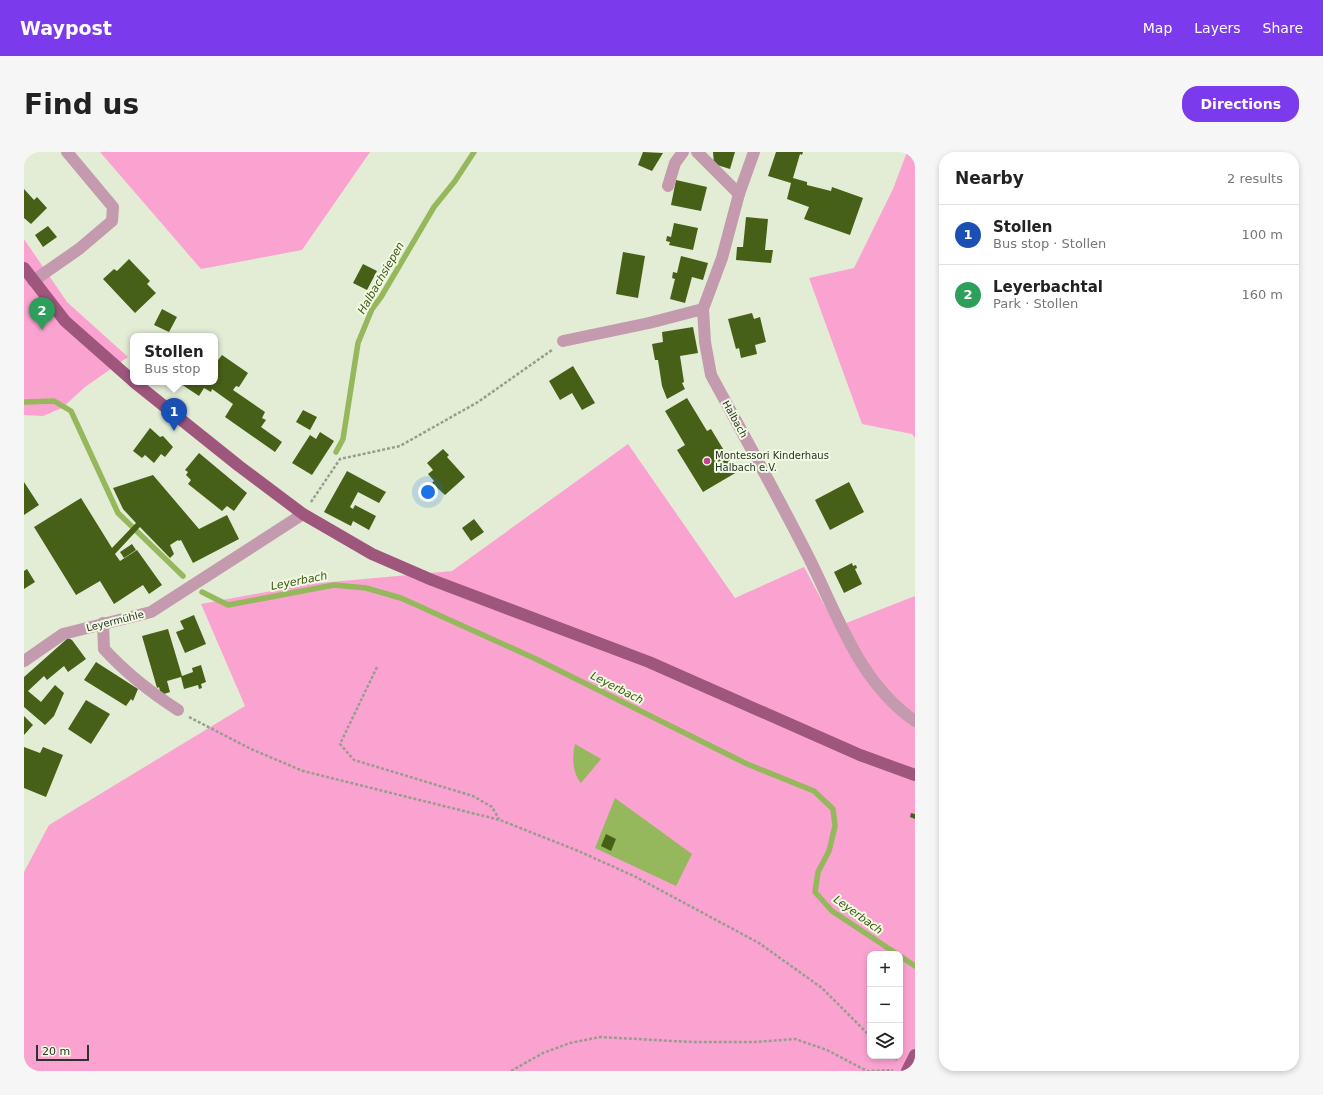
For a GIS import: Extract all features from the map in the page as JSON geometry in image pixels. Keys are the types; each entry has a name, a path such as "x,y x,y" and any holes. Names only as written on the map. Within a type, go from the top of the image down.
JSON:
{"main road":[{"path":"24,268 65,321 130,378"},
{"path":"138,385 239,466 303,514 372,554 432,580 649,662 860,756 915,775"},
{"path":"908,1070 915,1055"}],"street":[{"path":"33,281 79,250 112,221 113,207 67,152"},
{"path":"668,186 675,163 683,152"},
{"path":"697,152 739,194"},
{"name":"Halbach","path":"754,152 739,194 722,258 703,309 705,342 711,375 807,554 838,620 867,673 878,689 902,712 915,721"},
{"path":"563,342 649,323 703,309"},
{"name":"Leyermühle","path":"24,661 63,634 150,612 303,514"},
{"path":"103,623 104,649 123,670 145,688 178,710"}],"path":[{"path":"303,514 340,459 400,446 478,402 563,342"},
{"path":"377,667 340,744 354,760 473,796 492,807 500,820"},
{"path":"178,710 210,730 303,771 500,820 576,850 634,876 760,943 822,988 867,1033"},
{"path":"511,1071 543,1054 570,1043 600,1037 692,1042 755,1042 795,1039 827,1050 867,1071 908,1070"}],"shaded area":[{"path":"100,152 370,152 302,250 201,269"},
{"path":"907,152 915,152 915,438 912,434 862,424 809,278 854,268 893,189"},
{"path":"24,239 67,302 128,357 85,387 62,408 43,416 24,415"},
{"path":"628,444 735,598 804,567 836,627 915,596 915,1071 24,1071 24,872 49,825 245,706 201,604 309,584 452,571"},
{"path":"575,744 601,759 581,783 574,769 573,754"},
{"path":"615,798 692,854 676,886 595,848"}],"building":[{"path":"643,152 663,153 652,171 638,165"},
{"path":"713,152 735,152 730,169 714,164"},
{"path":"776,152 803,152 802,155 800,154 793,178 807,182 807,185 831,191 832,187 863,198 850,235 804,219 809,207 787,199 791,183 768,176"},
{"path":"676,180 707,187 701,211 671,205"},
{"path":"24,189 34,200 37,197 47,208 31,224 24,218"},
{"path":"746,217 768,219 765,250 773,250 771,263 736,260 737,247 743,247"},
{"path":"674,223 698,228 693,250 669,245 670,242 666,241 667,236 671,237"},
{"path":"48,226 57,237 43,247 35,235"},
{"path":"623,252 645,256 638,298 616,294"},
{"path":"681,256 708,263 703,280 692,277 685,303 670,299 675,279 672,278 673,272 677,273"},
{"path":"129,259 150,281 147,284 156,293 135,313 103,279 114,269 117,271"},
{"path":"363,264 377,271 367,290 353,283"},
{"path":"162,309 177,317 169,332 154,325"},
{"path":"752,313 754,319 760,317 766,342 755,345 757,354 741,358 739,348 736,349 728,319"},
{"path":"693,327 698,353 680,356 684,382 682,383 685,389 667,399 662,386 658,360 655,360 652,344 663,342 662,332"},
{"path":"222,355 248,373 239,387 236,386 233,390 265,412 262,418 266,420 261,427 282,442 275,452 225,417 233,404 212,389 211,392 204,388 199,396 182,385 218,385 218,360"},
{"path":"573,366 595,403 582,410 572,393 560,400 549,381"},
{"name":"Montessori Kinderhaus Halbach e.V.","path":"687,398 707,431 711,429 737,472 703,492 677,450 685,445 665,411"},
{"path":"303,410 317,417 310,430 296,422"},
{"path":"150,428 160,437 163,436 173,447 165,457 161,454 154,463 145,455 142,458 133,451"},
{"path":"320,432 334,441 312,475 292,463 310,435 316,439"},
{"path":"443,449 449,455 447,457 465,477 445,495 432,483 434,481 428,474 433,470 427,463"},
{"path":"199,453 247,493 234,511 227,506 222,511 188,484 191,480 186,475 188,472 185,470"},
{"path":"347,471 386,492 379,503 358,492 350,507 353,509 355,505 376,516 369,530 353,521 351,526 324,512"},
{"path":"153,475 199,529 227,515 239,539 193,563 181,540 178,540 170,545 174,554 170,558 140,527 115,554 120,561 137,550 162,585 149,594 143,585 114,604 100,581 76,595 34,527 81,498 112,548 136,523 123,509 113,488"},
{"path":"24,482 39,505 24,515"},
{"path":"849,482 864,512 830,530 815,500"},
{"path":"474,519 484,532 471,541 462,528"},
{"path":"132,544 136,550 124,558 120,552"},
{"path":"852,563 853,566 856,565 857,568 855,569 862,584 844,593 834,572"},
{"path":"27,569 35,582 24,589 24,571"},
{"path":"194,615 206,644 185,653 176,632 184,629 180,621"},
{"path":"168,629 182,676 193,672 192,668 201,665 206,682 201,684 202,688 199,689 198,685 184,689 181,677 167,681 170,692 161,695 159,687 157,688 142,636"},
{"path":"68,638 72,640 86,659 68,672 64,666 47,680 44,676 28,691 41,702 55,685 64,693 54,716 45,725 24,707 24,677"},
{"path":"96,662 138,689 133,701 131,699 126,706 84,680"},
{"path":"86,700 110,714 91,744 68,729"},
{"path":"24,716 33,725 24,735"},
{"path":"24,747 40,753 43,747 63,755 46,797 24,788"},
{"path":"911,813 915,814 915,819 910,817"},
{"path":"606,834 616,839 611,851 601,846"}],"waterway":[{"name":"Halbachsiepen","path":"336,452 343,439 358,343 372,309 381,297 434,207 455,181 474,152"},
{"name":"Leyerbach","path":"24,402 54,401 71,411 118,513 183,576"},
{"name":"Leyerbach","path":"202,592 228,605 334,585 366,588 401,598 536,659 747,764 814,791 833,809 835,826 829,851 818,872 815,892 832,911 892,951"},
{"name":"Leyerbach","path":"903,958 915,966"}],"place":[{"name":"Leyerbachtal","path":"42,330"},
{"name":"Stollen","path":"174,431"},
{"name":"Montessori Kinderhaus Halbach e.V.","path":"707,461"}]}
